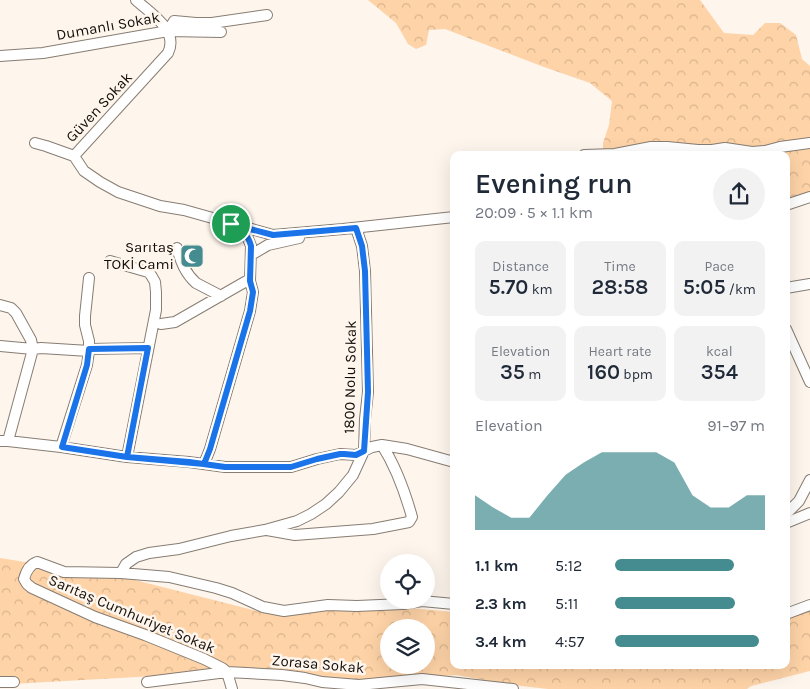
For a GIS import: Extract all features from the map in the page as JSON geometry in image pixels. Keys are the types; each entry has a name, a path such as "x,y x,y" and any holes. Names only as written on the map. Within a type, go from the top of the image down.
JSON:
{"street":[{"path":"136,0 168,31 174,21 212,23 267,14"},
{"name":"Dumanlı Sokak","path":"0,56 43,53 168,31 221,32"},
{"name":"Güven Sokak","path":"168,31 171,47 168,53 74,156 84,171 100,182 118,192 160,206 184,210 273,235 450,217"},
{"path":"35,143 74,156"},
{"path":"768,151 780,147 810,143"},
{"path":"630,151 659,147 698,150 726,148 746,151"},
{"path":"790,204 810,197"},
{"path":"790,205 810,204"},
{"path":"204,464 250,311 253,292 250,279 251,246 247,236 231,224"},
{"name":"1800 Nolu Sokak","path":"121,573 126,564 136,557 149,553 179,550 297,521 326,504 353,475 364,451 368,392 365,271 362,246 356,228"},
{"path":"251,255 268,245 306,237 313,232"},
{"path":"177,248 187,273 193,280 221,296"},
{"path":"110,261 148,272 154,279 156,292 156,310 127,457"},
{"path":"62,447 87,365 89,341 85,325 89,278"},
{"path":"161,324 175,322 250,279"},
{"path":"790,287 810,284"},
{"path":"0,305 11,308 16,313 31,340 33,349 8,437 4,441"},
{"path":"790,339 810,382"},
{"path":"0,346 33,349 89,350 148,348"},
{"path":"4,441 62,447 127,457 244,468 291,467 340,454 356,455 372,446 382,445 407,449 450,461"},
{"path":"265,530 295,535 373,529 409,522 412,517 399,477 392,460 382,445"},
{"path":"790,510 799,501 810,480"},
{"path":"790,522 810,514"},
{"name":"Sarıtaş Cumhuriyet Sokak","path":"227,672 204,659 95,617 32,588 24,579 29,567 37,562 64,572 121,573 169,577 216,588 263,607 284,611 328,605 394,605 422,601 450,604"},
{"path":"790,612 810,605"},
{"path":"227,672 232,689"},
{"name":"Zorasa Sokak","path":"147,682 227,672 282,675 331,686 422,679 514,689"},
{"path":"0,682 14,682"}],"green space":[{"path":"368,0 700,0 724,33 753,35 765,23 780,23 796,35 802,59 810,66 810,194 790,197 790,151 780,151 780,149 741,151 603,151 612,101 590,83 445,29 429,30 426,45 416,49 408,44 396,23"},
{"path":"0,558 115,575 269,614 295,615 334,606 376,605 380,605 380,609 421,609 450,612 450,669 790,669 790,614 810,603 810,671 751,686 747,689 548,689 456,675 342,684 249,673 173,675 11,684 0,682"}],"place":[{"name":"Sarıtaş TOKİ Cami","path":"192,256"}],"route":[{"path":"231,224 241,230 250,240 250,281 253,292 250,311 204,464 189,462 127,457 62,447 87,365 89,349 148,348 127,457 225,467 291,467 317,459 340,454 356,455 364,451 368,392 365,271 362,246 356,228 273,235 231,224"}]}
